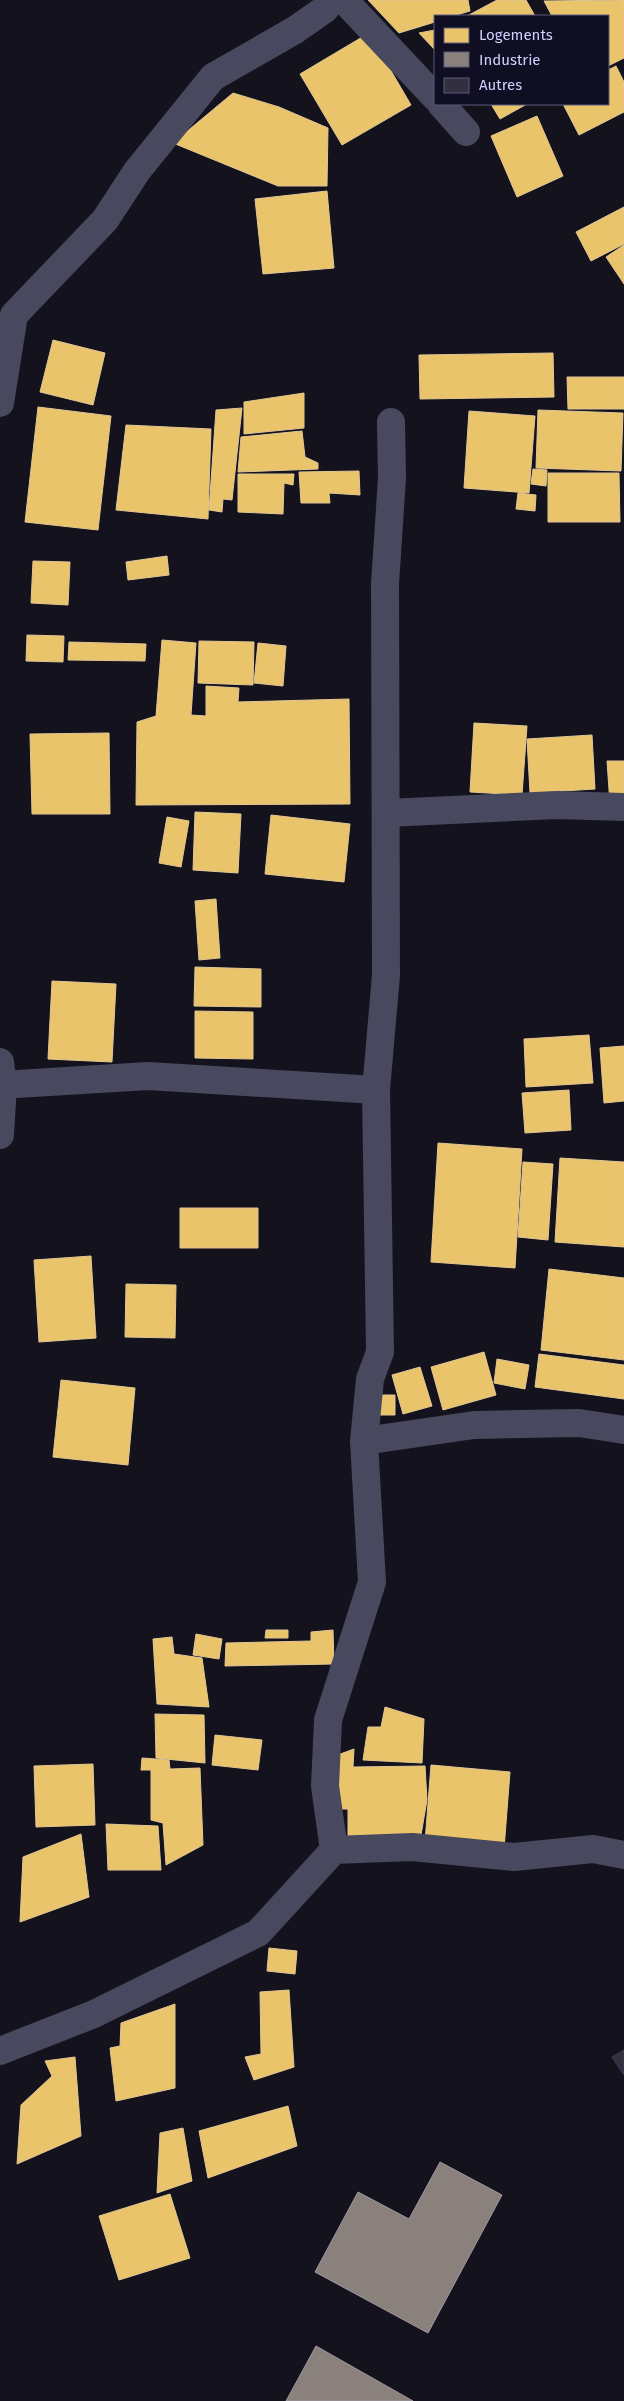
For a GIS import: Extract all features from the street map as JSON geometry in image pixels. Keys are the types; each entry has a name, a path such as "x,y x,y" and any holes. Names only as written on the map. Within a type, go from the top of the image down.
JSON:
{"street":[{"path":"0,403 14,315 104,220 137,171 213,77 295,30 325,9 331,0"},
{"path":"344,0 434,96"},
{"path":"442,105 466,132"},
{"path":"334,1850 325,1786 328,1720 372,1582 364,1441 370,1379 380,1352 376,1090 386,975 385,584 392,478 391,422"},
{"path":"387,813 557,805 624,807"},
{"path":"0,1135 1,1077 148,1076 376,1090"},
{"path":"364,1441 474,1426 579,1423 624,1430"},
{"path":"0,2051 94,2014 258,1932 334,1850 412,1847 514,1857 593,1849 624,1855"}],"building: Logements":[{"path":"368,0 468,0 470,11 456,15 434,15 434,22 399,33"},
{"path":"497,0 526,0 534,15 469,15"},
{"path":"624,0 624,58 609,66 609,15 551,15 544,1"},
{"path":"434,30 434,49 419,33"},
{"path":"369,33 411,105 342,145 300,74"},
{"path":"616,66 624,82 624,112 579,135 564,105 609,105 609,70"},
{"path":"233,93 279,107 328,128 327,186 278,186 173,143"},
{"path":"492,105 525,105 500,119"},
{"path":"537,116 563,176 517,197 491,136"},
{"path":"327,191 334,268 263,274 255,199"},
{"path":"624,207 624,244 591,261 576,232"},
{"path":"624,245 624,284 606,257"},
{"path":"53,340 105,353 93,405 40,392"},
{"path":"553,353 554,397 420,399 419,355"},
{"path":"567,377 624,377 624,409 568,409"},
{"path":"304,393 304,428 244,434 244,402"},
{"path":"38,407 111,416 98,530 25,522"},
{"path":"242,408 232,500 223,499 222,512 209,510 216,410"},
{"path":"538,410 623,413 621,471 536,468"},
{"path":"469,411 535,416 529,493 464,488"},
{"path":"126,425 211,429 208,519 116,510"},
{"path":"302,431 305,457 318,463 318,469 238,472 241,437"},
{"path":"533,469 547,470 546,486 531,484"},
{"path":"359,471 360,495 329,493 330,503 301,503 299,472"},
{"path":"548,473 619,473 620,522 548,522"},
{"path":"238,474 294,474 293,485 284,483 283,514 238,512"},
{"path":"518,493 536,495 535,511 516,509"},
{"path":"167,556 169,575 128,580 126,562"},
{"path":"33,561 70,562 68,605 31,603"},
{"path":"27,635 64,636 63,662 26,661"},
{"path":"162,640 196,643 191,715 206,716 206,686 239,688 238,702 349,699 350,804 136,805 137,722 156,716"},
{"path":"199,641 254,642 253,685 198,683"},
{"path":"69,642 146,644 145,661 68,660"},
{"path":"258,643 286,646 283,686 254,683"},
{"path":"474,723 527,726 522,795 470,792"},
{"path":"109,733 110,814 32,814 30,734"},
{"path":"592,735 595,789 530,793 527,739"},
{"path":"607,761 624,761 624,803 610,804"},
{"path":"195,812 241,814 238,873 193,870"},
{"path":"271,815 350,824 344,882 265,874"},
{"path":"167,817 189,821 181,867 159,863"},
{"path":"216,899 220,958 199,960 195,901"},
{"path":"195,967 261,969 261,1007 194,1006"},
{"path":"52,981 116,984 112,1062 48,1059"},
{"path":"195,1011 253,1012 253,1059 195,1058"},
{"path":"589,1035 593,1083 526,1087 524,1039"},
{"path":"624,1046 624,1101 604,1103 600,1048"},
{"path":"569,1090 571,1130 525,1133 522,1093"},
{"path":"438,1143 522,1149 515,1268 431,1262"},
{"path":"560,1158 624,1162 624,1247 555,1242"},
{"path":"523,1162 553,1164 548,1240 518,1237"},
{"path":"180,1208 258,1208 258,1248 180,1248"},
{"path":"91,1256 96,1338 39,1342 34,1260"},
{"path":"549,1269 624,1278 624,1360 541,1350"},
{"path":"126,1284 176,1285 175,1338 125,1337"},
{"path":"484,1352 496,1395 443,1410 431,1367"},
{"path":"539,1354 624,1365 624,1399 535,1387"},
{"path":"497,1359 529,1365 525,1389 494,1383"},
{"path":"420,1367 432,1406 403,1414 392,1375"},
{"path":"61,1380 135,1388 128,1465 53,1457"},
{"path":"377,1395 395,1395 395,1415 376,1415"},
{"path":"266,1630 288,1630 288,1638 265,1638"},
{"path":"333,1630 334,1664 225,1666 226,1643 311,1641 311,1632"},
{"path":"196,1634 222,1639 219,1659 193,1655"},
{"path":"172,1637 174,1654 202,1658 209,1707 157,1704 153,1639"},
{"path":"385,1707 424,1719 422,1763 363,1760 368,1727 381,1727"},
{"path":"155,1714 204,1715 205,1763 156,1758"},
{"path":"215,1735 262,1740 258,1770 212,1765"},
{"path":"354,1749 353,1767 425,1766 427,1800 420,1841 348,1839 348,1809 329,1809 332,1757"},
{"path":"142,1758 169,1760 170,1769 200,1768 203,1845 166,1865 163,1823 151,1820 151,1770 141,1770"},
{"path":"93,1764 95,1825 36,1827 34,1766"},
{"path":"431,1765 510,1772 504,1849 425,1842"},
{"path":"106,1824 158,1826 161,1870 108,1870"},
{"path":"81,1834 89,1897 20,1922 23,1857"},
{"path":"269,1948 297,1951 295,1974 267,1971"},
{"path":"289,1990 294,2067 254,2080 245,2057 261,2054 260,1992"},
{"path":"175,2004 175,2088 116,2101 110,2048 120,2046 121,2023"},
{"path":"75,2057 81,2136 17,2164 21,2105 52,2076 45,2061"},
{"path":"288,2106 297,2146 208,2178 199,2131"},
{"path":"183,2128 192,2181 157,2193 160,2133"},
{"path":"170,2194 190,2258 119,2280 99,2216"}],"building: Industrie":[{"path":"440,2162 502,2195 428,2333 315,2272 358,2192 409,2219"},
{"path":"316,2346 413,2401 286,2401"}],"building: Autres":[{"path":"624,2050 624,2074 623,2074 612,2057"}]}
